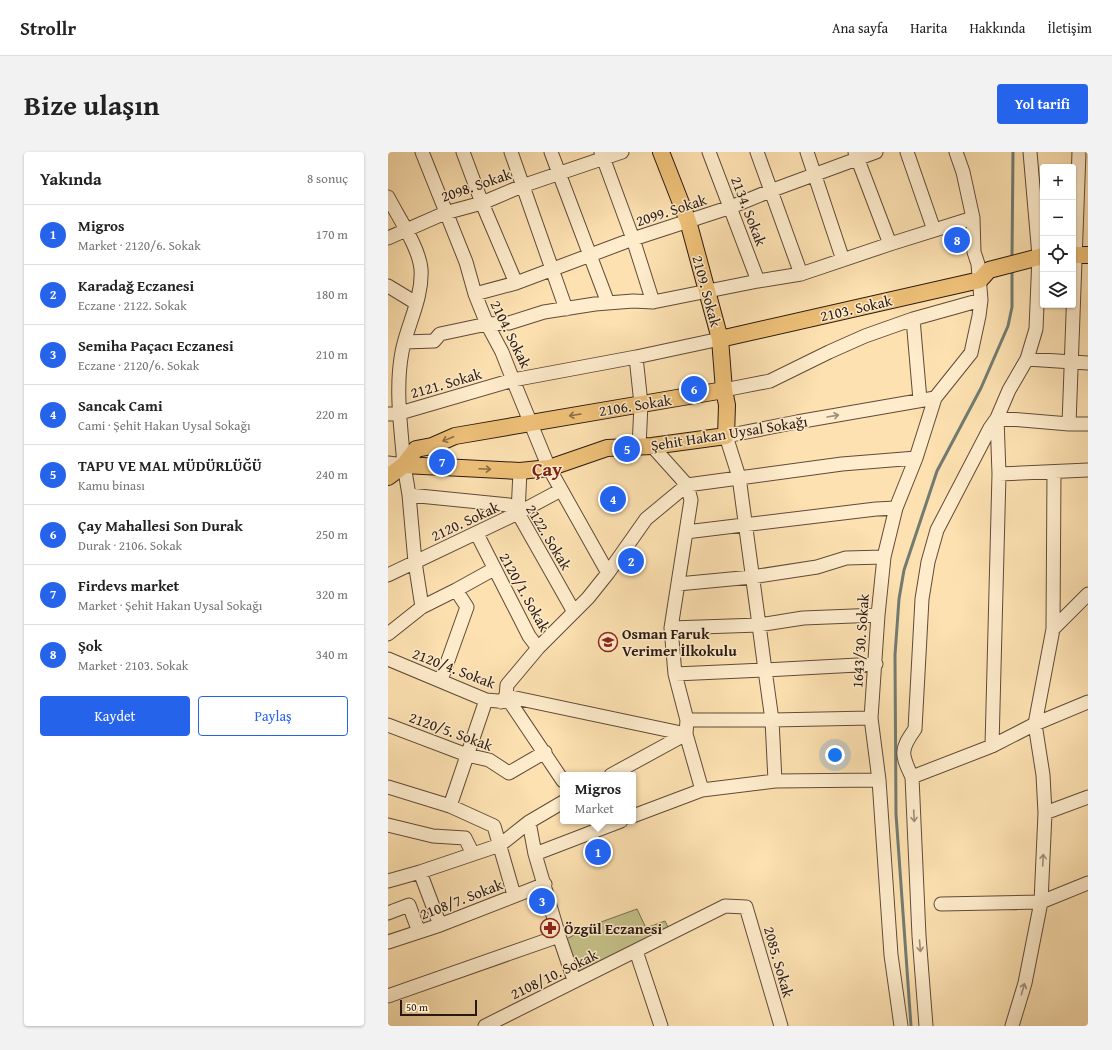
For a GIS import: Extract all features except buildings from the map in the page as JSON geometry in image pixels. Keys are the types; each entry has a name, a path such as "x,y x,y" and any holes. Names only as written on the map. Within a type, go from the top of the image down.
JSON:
{"main road":[{"name":"2109. Sokak","path":"661,152 688,221 720,339 724,390 727,405 726,436"},
{"name":"2103. Sokak","path":"720,339 984,275 1039,257"},
{"name":"2106. Sokak","path":"388,477 404,465 416,449 432,446 455,436 724,390"},
{"name":"Şehit Hakan Uysal Sokağı","path":"404,465 520,471 549,468 607,448 646,447 726,436"}],"street":[{"name":"2104. Sokak","path":"422,152 445,213 466,262 475,294 487,324 502,352 513,380 636,357 720,339"},
{"path":"463,152 482,203 516,283"},
{"path":"511,152 566,309"},
{"path":"551,152 608,303"},
{"name":"2098. Sokak","path":"388,238 405,229 445,213 482,203 522,186 559,174 602,155 622,152"},
{"name":"2134. Sokak","path":"709,152 758,281"},
{"path":"757,152 801,274"},
{"path":"807,152 843,260"},
{"name":"2099. Sokak","path":"475,294 516,283 633,239 731,207 770,190 815,174 856,155 876,152"},
{"path":"907,152 934,230"},
{"name":"1643/30. Sokak","path":"900,1026 891,955 879,780 871,718 876,664 878,615 884,557 896,508 916,458 935,398 971,353 981,300 984,275 974,252 973,218 963,172 956,152"},
{"path":"926,1026 919,936 912,778 904,761 904,745 915,729 922,598 928,562 937,530 990,428 998,418 1009,390 1027,359 1036,329 1039,257 1030,152"},
{"path":"1069,424 1079,255 1079,152"},
{"path":"602,155 633,239 653,302"},
{"path":"856,155 890,244"},
{"path":"388,197 415,248 421,269 416,303 407,329 402,351 394,413 409,495 415,562 422,607"},
{"path":"405,342 434,341 440,334 487,324 509,323 544,312 633,300 653,302 801,274 973,218"},
{"path":"388,286 416,303"},
{"name":"2106. Sokak","path":"724,390 770,381 829,352 913,319 981,300"},
{"path":"913,319 920,400"},
{"path":"636,357 640,404 646,447 687,485 691,500 671,628 676,674 687,720 686,734 702,790"},
{"path":"1027,359 1088,363"},
{"path":"513,380 549,468 608,574"},
{"name":"2121. Sokak","path":"394,413 513,380"},
{"name":"Şehit Hakan Uysal Sokağı","path":"726,436 935,398"},
{"path":"998,418 1069,424 1088,424"},
{"path":"992,746 1000,474 998,418"},
{"path":"726,436 739,477 772,720 775,781"},
{"path":"538,648 574,612 608,574 646,519 687,485 842,464 916,458"},
{"path":"388,463 404,465"},
{"path":"1000,474 1088,470"},
{"name":"2120. Sokak","path":"388,575 518,513 520,471"},
{"path":"1012,1026 1025,983 1041,902 1045,813 1043,775 1036,724 1053,629 1054,472"},
{"path":"518,513 561,490"},
{"name":"2122. Sokak","path":"409,495 509,505 518,513 574,612"},
{"path":"686,532 876,509 896,508"},
{"name":"2120/1. Sokak","path":"476,534 529,636 538,648 507,685 503,699"},
{"path":"678,584 752,577 817,567 846,558 884,557"},
{"path":"388,634 422,607 494,569"},
{"path":"441,680 468,608 456,590"},
{"path":"1053,629 1088,594"},
{"path":"671,628 759,625 803,618 878,615"},
{"name":"2120/4. Sokak","path":"388,659 486,700 503,699 510,702 560,776"},
{"path":"676,674 876,664"},
{"path":"503,699 686,734"},
{"path":"450,806 486,700"},
{"path":"912,778 992,746 1036,724 1088,702"},
{"path":"687,720 871,718"},
{"name":"2120/5. Sokak","path":"388,725 467,755 489,760 509,773 544,752"},
{"path":"616,772 686,734"},
{"path":"636,815 702,790 775,781 879,780"},
{"path":"388,787 450,806 494,826 514,895"},
{"path":"1045,813 1088,797"},
{"path":"388,881 420,872 500,845 529,822 560,804"},
{"path":"529,822 535,854 558,936 574,980"},
{"path":"535,854 613,824"},
{"path":"388,825 433,836 465,838 473,854"},
{"path":"420,872 440,925"},
{"path":"942,904 1041,902 1088,883"},
{"name":"2108/7. Sokak","path":"388,942 440,925 544,884"},
{"path":"388,913 409,906 419,932"},
{"name":"2108/10. Sokak","path":"485,1026 574,980 636,952 725,906 746,907"},
{"name":"2085. Sokak","path":"746,907 781,1026"},
{"path":"388,996 558,936"},
{"path":"636,952 661,1026"}],"shaded area":[{"path":"637,909 646,928 665,921 668,927 577,976 562,941 601,922"}],"waterway":[{"path":"1012,258 1013,152"},
{"path":"911,1026 896,814 895,655 899,599 904,570 937,471 981,388 1008,326 1012,307 1012,270"}],"place":[{"name":"Şok","path":"957,240"},
{"name":"Çay Mahallesi Son Durak","path":"694,389"},
{"name":"TAPU VE MAL MÜDÜRLÜĞÜ","path":"627,449"},
{"name":"Firdevs market","path":"442,462"},
{"name":"Sancak Cami","path":"613,499"},
{"name":"Karadağ Eczanesi","path":"631,561"},
{"name":"Osman Faruk Verimer İlkokulu","path":"608,642"},
{"name":"Migros","path":"598,852"},
{"name":"Semiha Paçacı Eczanesi","path":"542,901"},
{"name":"Özgül Eczanesi","path":"550,928"}],"district":[{"name":"Çay","path":"547,469"}]}
